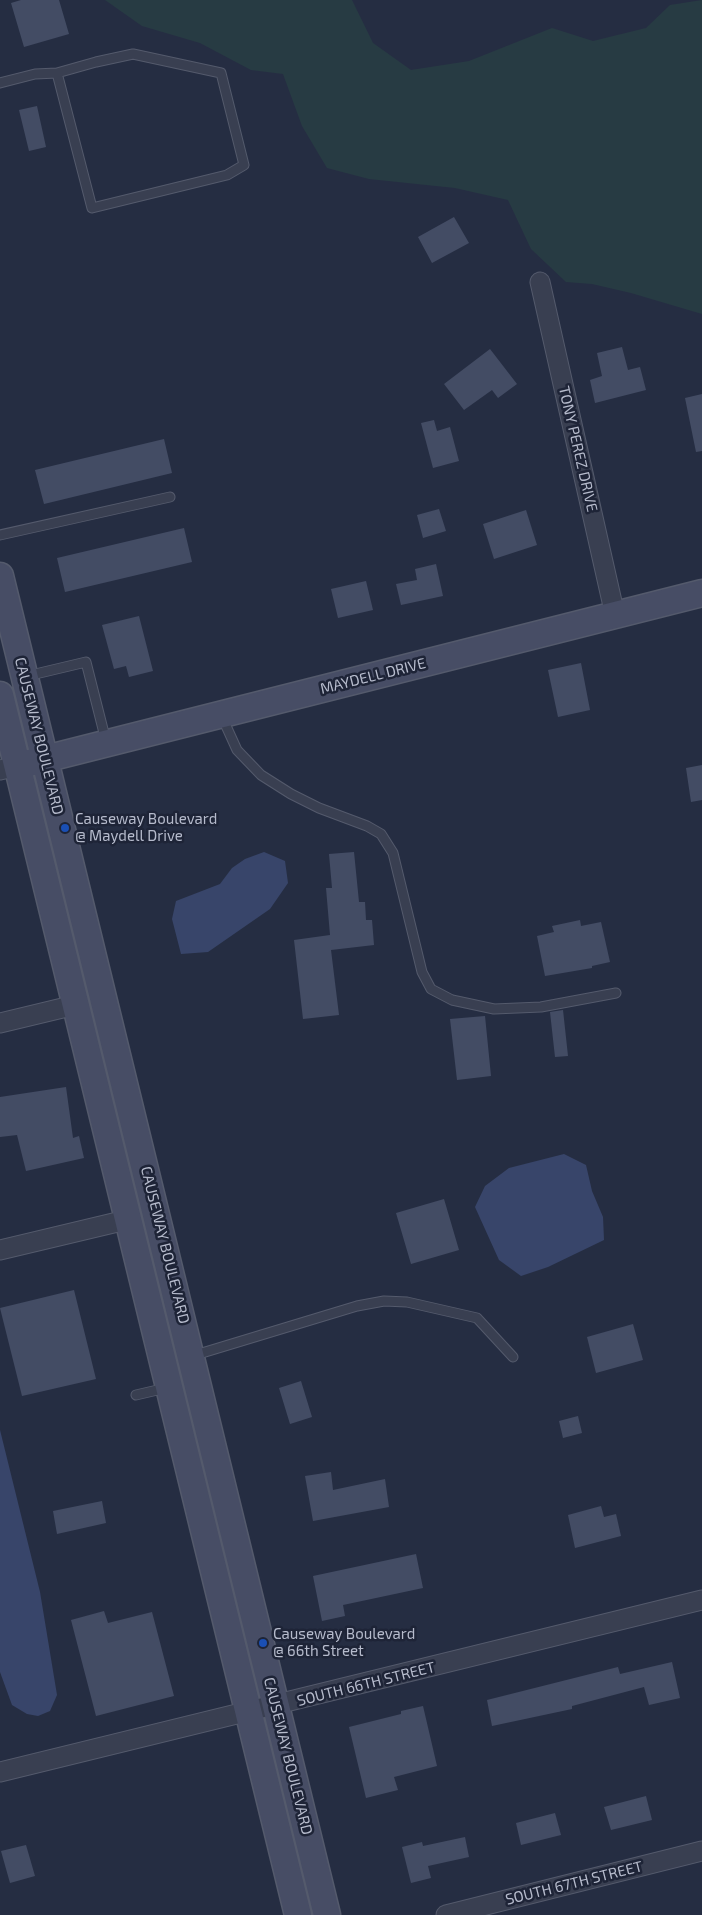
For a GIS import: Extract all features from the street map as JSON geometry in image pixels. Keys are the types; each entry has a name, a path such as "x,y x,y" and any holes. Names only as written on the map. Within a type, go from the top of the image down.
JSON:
{"main road":[{"name":"CAUSEWAY BOULEVARD","path":"0,576 327,1915"},
{"name":"MAYDELL DRIVE","path":"9,768 702,593"},
{"name":"CAUSEWAY BOULEVARD","path":"0,695 9,768 75,1005 126,1220 169,1387 298,1915"},
{"path":"169,1387 181,1392 188,1405 205,1472 229,1508"}],"street":[{"name":"TONY PEREZ DRIVE","path":"540,282 615,615"},
{"path":"0,1023 75,1005"},
{"path":"0,1250 126,1220"},
{"name":"SOUTH 66TH STREET","path":"0,1772 276,1706 702,1600"},
{"name":"SOUTH 67TH STREET","path":"446,1915 702,1851"}],"lane":[{"path":"0,83 36,74 57,73 133,54 221,73 244,165 227,175 92,208 57,73"},
{"path":"0,535 170,497"},
{"path":"24,676 86,662 106,743"},
{"path":"221,714 238,750 261,775 298,798 367,826 381,834 393,853 422,972 431,989 452,1000 494,1009 541,1007 616,993"},
{"path":"192,1356 348,1308 384,1301 407,1302 477,1318 513,1357"},
{"path":"136,1395 169,1387"}],"shaded area":[{"path":"105,0 352,0 373,43 411,70 469,61 552,28 593,41 646,28 670,5 702,0 702,314 631,293 592,284 566,282 531,249 508,200 455,188 369,179 327,168 302,126 283,74 251,70 200,43 142,26"}],"water":[{"path":"264,852 285,861 288,883 270,909 208,952 181,954 172,919 176,901 220,884 232,868 245,859"},
{"path":"564,1154 586,1165 592,1191 603,1217 604,1240 548,1267 521,1276 499,1260 475,1207 485,1186 509,1168"},
{"path":"0,1430 40,1592 57,1695 50,1711 38,1716 27,1714 12,1705 0,1672"}],"building":[{"path":"21,0 59,0 69,34 24,47 11,3"},
{"path":"37,106 46,147 29,151 19,110"},
{"path":"454,217 469,243 432,263 418,237"},
{"path":"622,347 628,370 640,367 646,390 595,403 590,380 602,376 597,353"},
{"path":"490,349 517,384 498,398 492,390 464,410 444,384"},
{"path":"702,394 702,451 696,452 685,398"},
{"path":"434,420 437,431 450,427 459,461 433,468 421,423"},
{"path":"164,439 172,473 44,504 35,470"},
{"path":"439,509 446,531 423,538 417,515"},
{"path":"526,510 537,545 494,559 483,524"},
{"path":"184,528 192,562 65,592 57,558"},
{"path":"436,564 443,596 401,605 396,584 417,580 415,569"},
{"path":"366,581 373,610 338,618 331,589"},
{"path":"139,616 153,671 129,677 126,666 114,669 102,625"},
{"path":"581,663 590,710 558,717 548,670"},
{"path":"702,765 702,800 691,802 686,768"},
{"path":"354,852 359,902 365,902 366,920 372,920 374,945 331,950 339,1015 303,1019 294,940 330,935 326,888 332,888 329,854"},
{"path":"580,920 581,926 601,922 610,962 592,966 592,968 545,976 537,936 554,932 552,926"},
{"path":"563,1010 568,1056 555,1057 550,1012"},
{"path":"485,1016 491,1076 457,1080 450,1019"},
{"path":"66,1087 73,1138 79,1136 84,1158 26,1171 17,1135 0,1137 0,1097"},
{"path":"444,1199 459,1250 411,1264 396,1213"},
{"path":"74,1290 96,1379 22,1396 0,1308"},
{"path":"633,1324 643,1360 596,1373 587,1337"},
{"path":"301,1381 312,1417 290,1424 279,1388"},
{"path":"578,1416 582,1433 563,1438 559,1421"},
{"path":"331,1472 333,1490 385,1479 389,1507 313,1521 305,1476"},
{"path":"102,1501 106,1523 57,1534 53,1511"},
{"path":"601,1506 604,1517 616,1514 621,1536 575,1548 568,1515"},
{"path":"416,1554 423,1588 343,1605 345,1616 322,1621 313,1576"},
{"path":"104,1611 108,1623 152,1612 174,1696 96,1716 71,1620"},
{"path":"672,1662 680,1698 649,1705 644,1687 572,1706 572,1709 492,1726 487,1700 618,1667 620,1674"},
{"path":"423,1706 437,1766 394,1777 398,1790 366,1798 349,1727 401,1714 401,1711"},
{"path":"646,1796 652,1820 611,1830 604,1807"},
{"path":"555,1813 561,1835 521,1845 516,1823"},
{"path":"465,1837 469,1857 428,1866 431,1878 411,1883 402,1847 422,1842 423,1846"},
{"path":"26,1845 35,1876 10,1883 1,1851"}],"place":[{"name":"Causeway Boulevard @ Maydell Drive","path":"65,828"},
{"name":"Causeway Boulevard @ 66th Street","path":"263,1643"}]}
